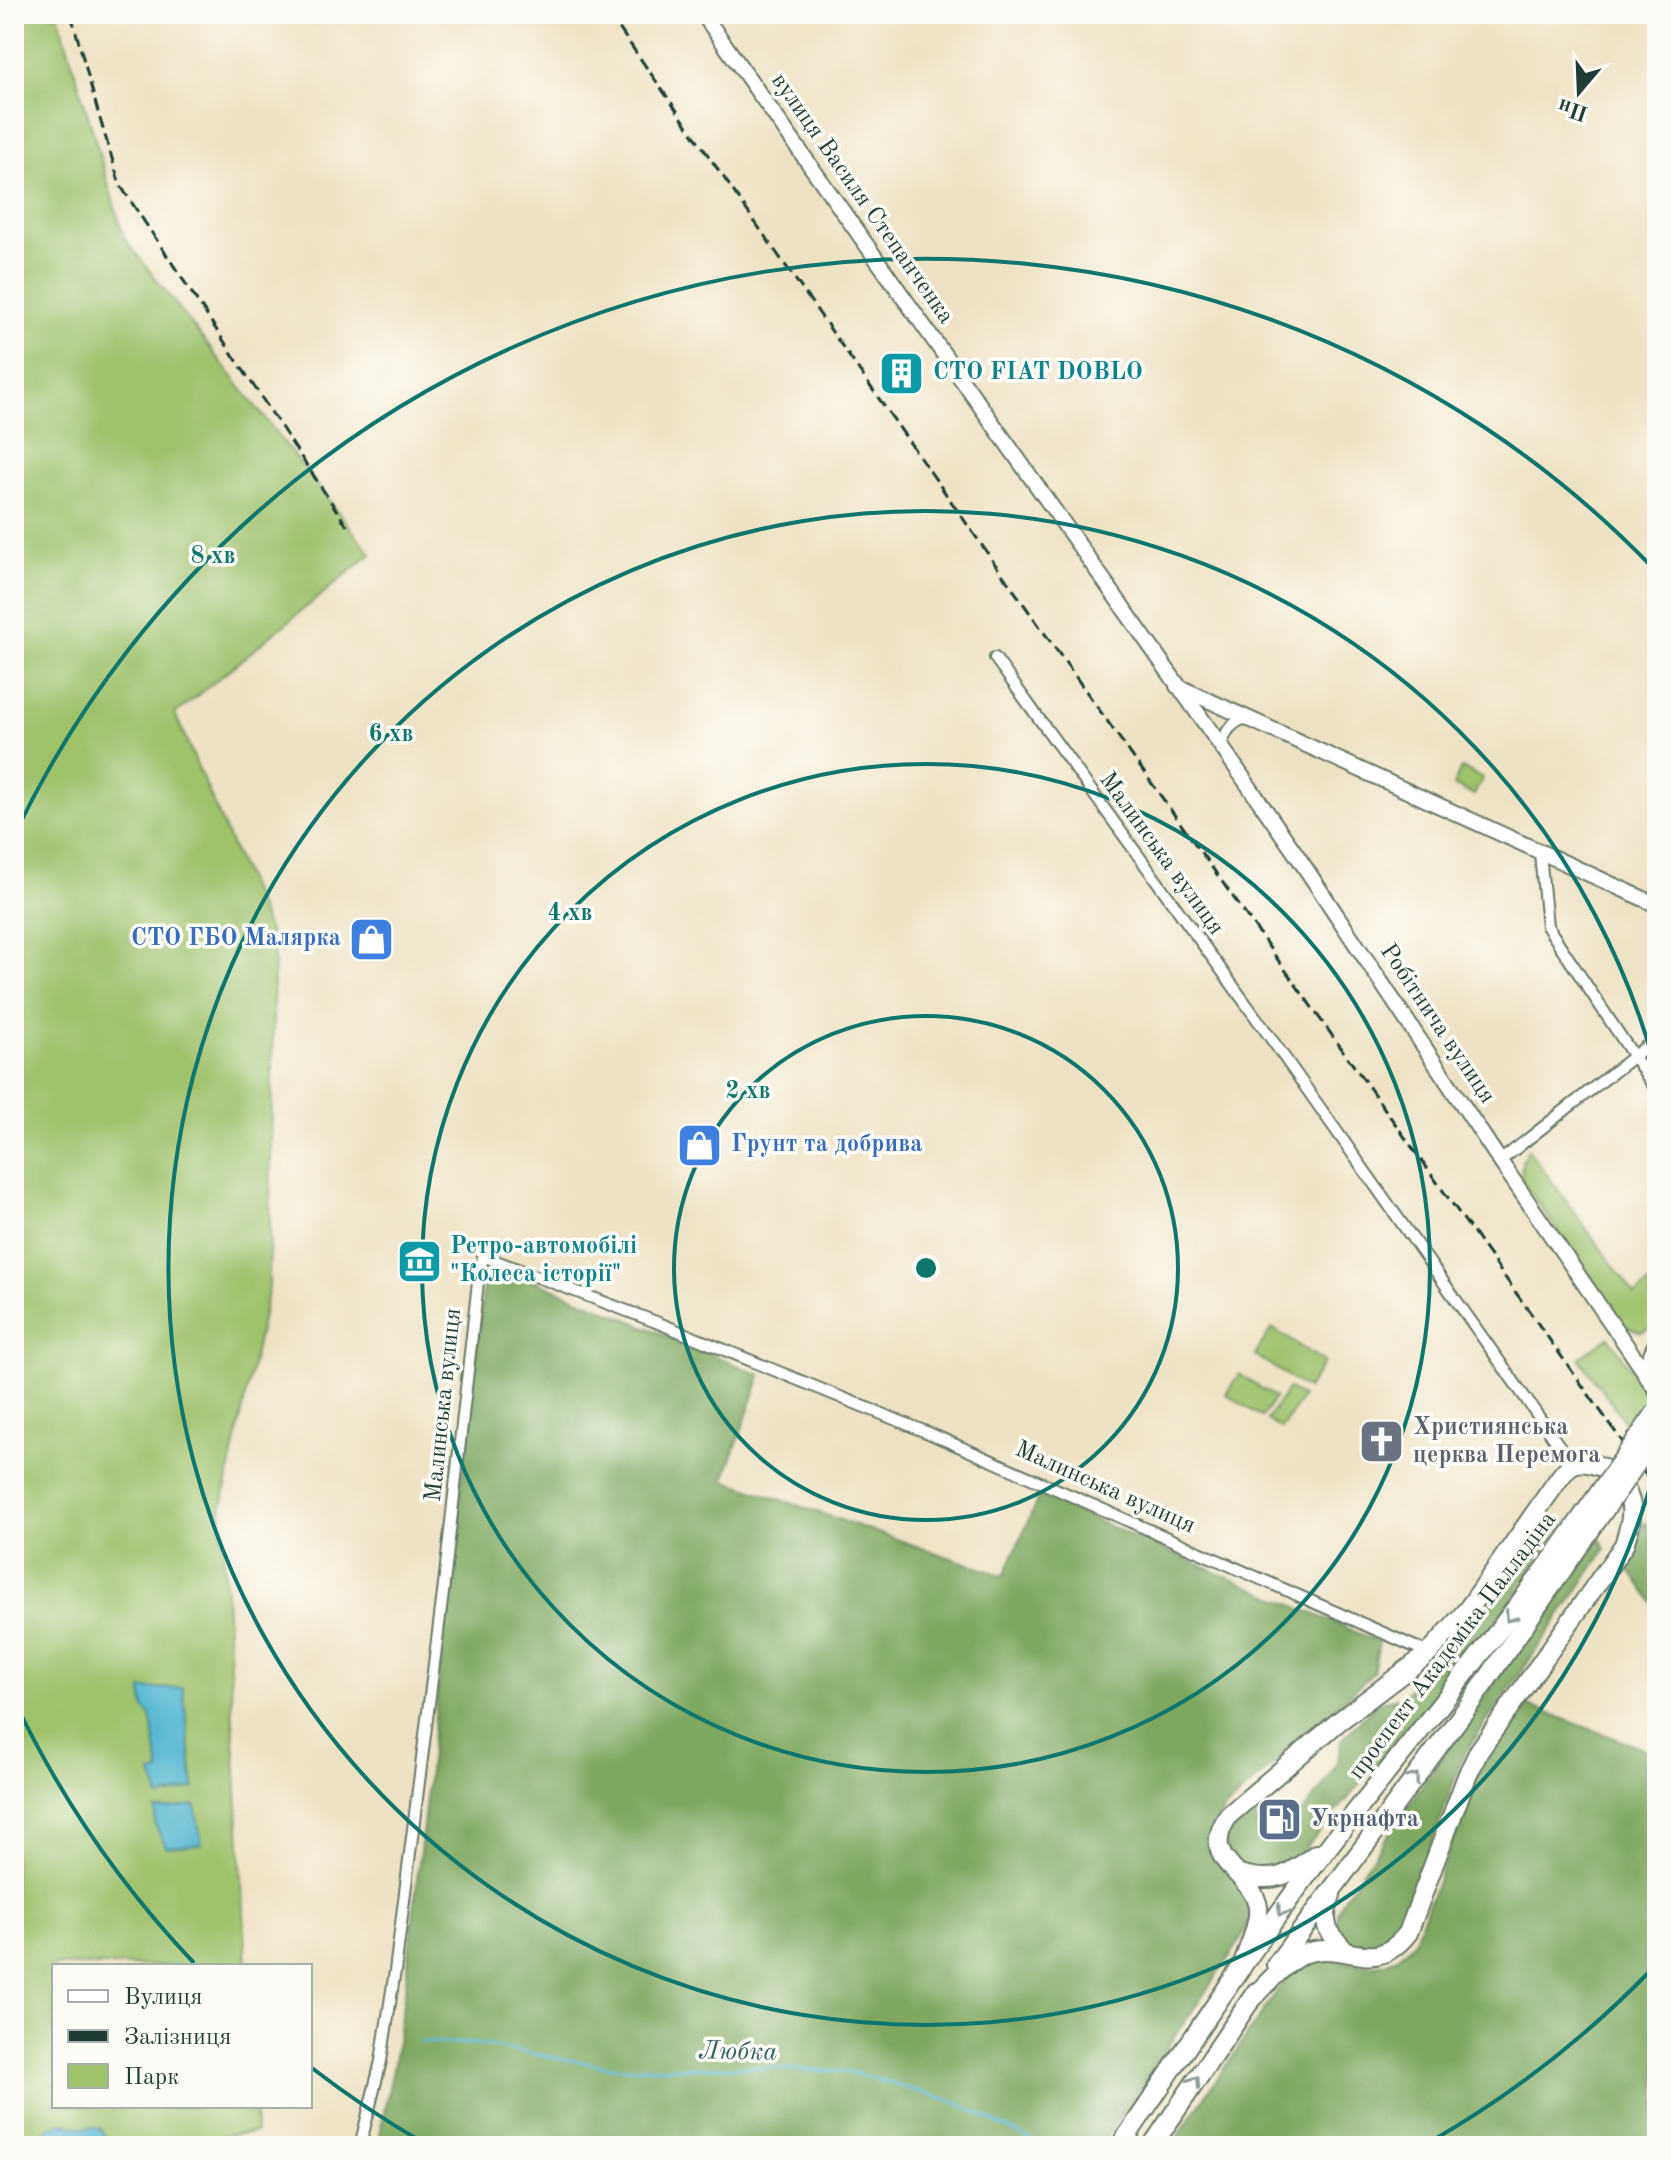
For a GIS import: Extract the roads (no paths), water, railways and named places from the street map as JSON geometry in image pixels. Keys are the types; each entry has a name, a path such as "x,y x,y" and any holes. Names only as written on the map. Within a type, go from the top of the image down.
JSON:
{"highway":[{"name":"проспект Академіка Палладіна","path":"1152,2146 1251,2000 1472,1701 1657,1411"},
{"name":"проспект Академіка Палладіна","path":"1120,2146 1241,1968 1335,1839 1562,1558 1657,1434"},
{"path":"1241,1968 1258,1909 1239,1874 1225,1861 1220,1850 1221,1827 1229,1815 1338,1722 1429,1653 1468,1609 1572,1464 1581,1462 1612,1473 1624,1487 1631,1503 1630,1524 1624,1545 1479,1751 1408,1933 1389,1952 1374,1956 1325,1950 1307,1952 1295,1958 1251,2000"},
{"path":"1239,1874 1254,1878 1280,1877 1296,1869 1335,1839"},
{"path":"1338,1881 1326,1918 1328,1932 1346,1952"}],"main road":[{"path":"1646,1374 1657,1341"},
{"name":"Робітнича вулиця","path":"1646,1374 1657,1389"}],"street":[{"name":"вулиця Василя Степанченка","path":"703,14 1177,686"},
{"name":"Малинська вулиця","path":"995,658 1270,1037 1572,1464"},
{"path":"1177,686 1657,905"},
{"name":"Робітнича вулиця","path":"1177,686 1298,857 1646,1374"},
{"path":"1221,746 1230,726 1248,717"},
{"path":"1540,853 1547,926 1657,1091"},
{"path":"1500,1161 1657,1038"},
{"name":"Малинська вулиця","path":"360,2146 381,2061 395,1971 483,1256 931,1434 1429,1653"},
{"path":"1629,1347 1639,1348 1657,1341"}],"water":[{"path":"183,1688 194,1788 159,1798 152,1774 160,1772 151,1716 144,1708 142,1689"},
{"path":"195,1805 202,1844 166,1847 155,1824 155,1810"},
{"path":"64,2123 84,2128 100,2127 110,2146 18,2146 27,2137 37,2138 51,2127"}],"waterway":[{"name":"Любка","path":"421,2042 477,2044 616,2068 748,2067 850,2072 956,2102 1042,2146"}],"railway":[{"path":"71,14 120,185 347,526"},
{"path":"609,14 995,564 1657,1490"}],"place":[{"name":"СТО FIAT DOBLO","path":"902,373"},
{"name":"СТО ГБО Малярка","path":"372,939"},
{"name":"Грунт та добрива","path":"700,1145"},
{"name":"Ретро-автомобілі \"Колеса історії\"","path":"419,1261"},
{"name":"Християнська церква Перемога","path":"1382,1442"},
{"name":"Укрнафта","path":"1279,1820"}]}
